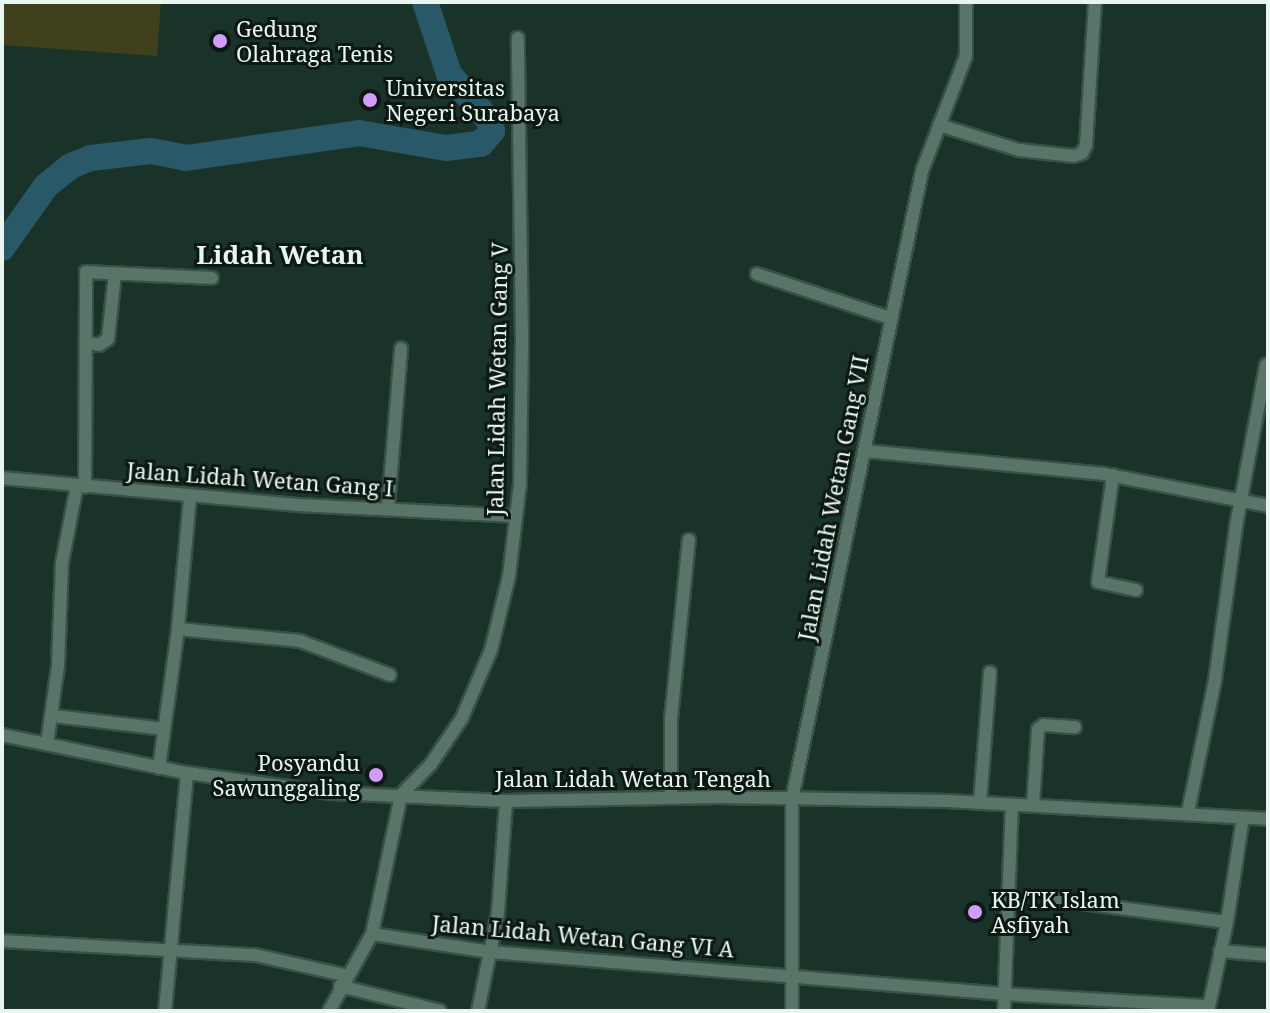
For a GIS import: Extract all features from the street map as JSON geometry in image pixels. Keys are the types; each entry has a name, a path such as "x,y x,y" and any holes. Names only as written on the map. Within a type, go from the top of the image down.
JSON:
{"street":[{"name":"Jalan Lidah Wetan Gang VII","path":"792,1011 792,799 866,451 872,397 922,171 966,56 966,2"},
{"path":"939,125 1019,150 1074,156 1082,153 1086,145 1095,2"},
{"name":"Jalan Lidah Wetan Gang V","path":"401,795 431,764 462,718 491,650 509,576 520,484 522,339 518,38"},
{"path":"47,744 54,716 62,563 81,486 88,343 85,275 90,271 212,278"},
{"path":"88,343 99,345 108,339 115,273"},
{"path":"757,274 890,318"},
{"path":"388,508 401,349"},
{"path":"1188,812 1215,680 1241,501 1266,365"},
{"path":"866,451 1113,475 1268,506"},
{"path":"1113,475 1098,582 1136,590"},
{"name":"Jalan Lidah Wetan Gang I","path":"2,478 298,505 516,516"},
{"path":"159,768 178,629 190,496"},
{"path":"671,797 671,719 689,540"},
{"path":"178,629 300,641 390,675"},
{"path":"980,803 990,672"},
{"path":"54,716 164,729"},
{"path":"1033,805 1038,729 1044,725 1075,727"},
{"name":"Jalan Lidah Wetan Tengah","path":"2,735 187,773 332,793 506,801 671,797 980,803 1188,812 1268,819"},
{"path":"165,1011 187,773"},
{"path":"329,1011 372,934 401,795"},
{"path":"478,1011 498,913 506,801"},
{"path":"1004,1011 1012,806"},
{"path":"1208,1009 1227,922 1243,818"},
{"path":"1059,900 1227,922"},
{"name":"Jalan Lidah Wetan Gang VI A","path":"372,934 491,952 1208,1009"},
{"path":"2,941 255,955 440,1011"},
{"path":"1220,951 1268,955"}],"shaded area":[{"path":"2,2 161,2 157,56 2,45"}],"waterway":[{"path":"2,248 46,186 71,166 91,158 151,151 186,158 359,133 446,148 481,144 492,131 491,123 449,74 425,2"}],"place":[{"name":"Gedung Olahraga Tenis","path":"220,41"},
{"name":"Universitas Negeri Surabaya","path":"370,100"},
{"name":"Posyandu Sawunggaling","path":"376,775"},
{"name":"KB/TK Islam Asfiyah","path":"975,912"}],"district":[{"name":"Lidah Wetan","path":"280,255"}]}
